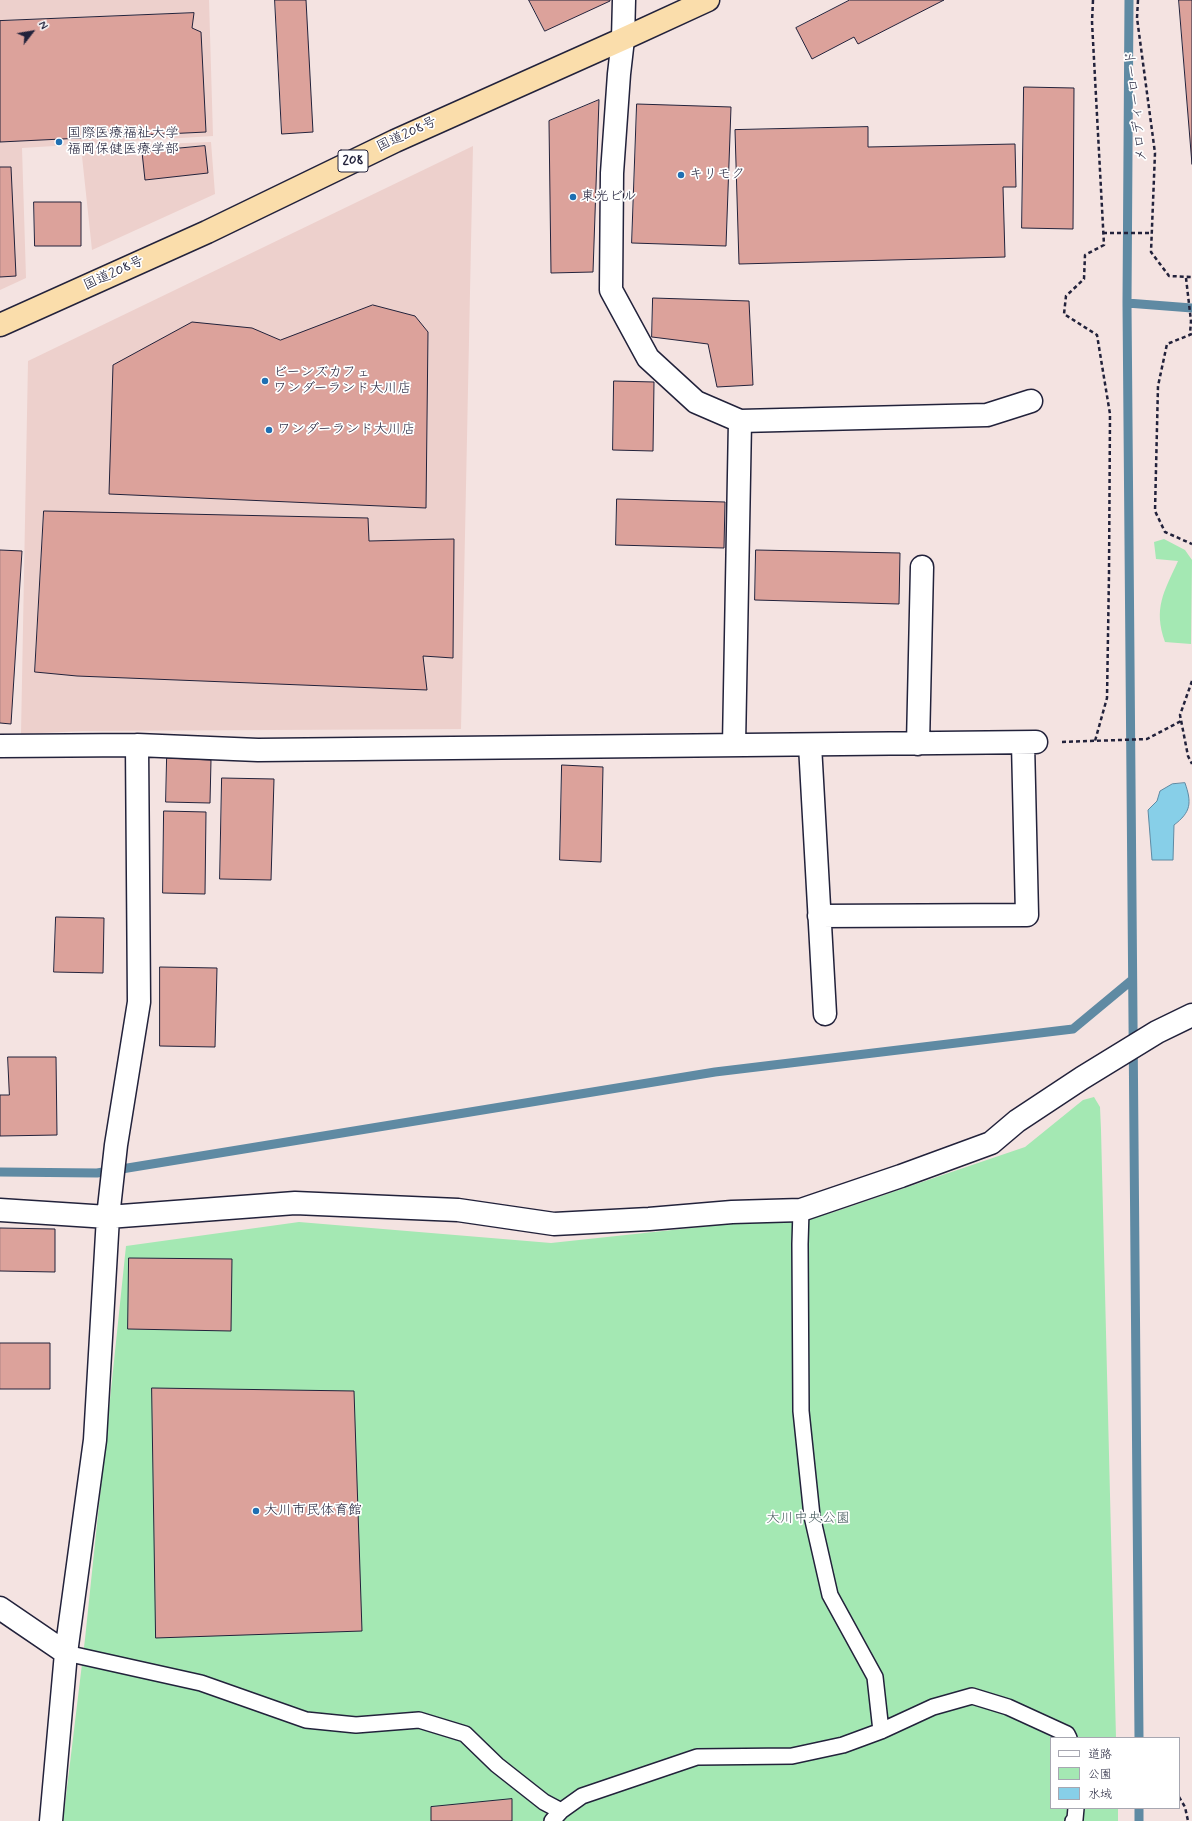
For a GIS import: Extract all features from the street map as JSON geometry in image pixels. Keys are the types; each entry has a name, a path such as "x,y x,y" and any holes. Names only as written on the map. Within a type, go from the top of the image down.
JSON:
{"highway":[{"name":"国道208号","path":"0,325 207,232 394,141 623,40 708,0"}],"street":[{"path":"624,0 623,40 612,173 611,290 648,358 696,402 740,421 987,415 1031,401"},
{"path":"734,745 740,421"},
{"path":"918,744 922,567"},
{"path":"0,746 137,746 258,750 1029,742 1027,915 820,916"},
{"path":"810,745 825,1014"},
{"path":"51,1821 66,1652 95,1440 108,1217 113,1188 116,1149 139,1002 137,746"},
{"path":"0,1210 108,1217 295,1203 458,1210 554,1224 649,1219 732,1212 801,1210 991,1143 1017,1121 1082,1078 1158,1032 1192,1015"},
{"path":"0,1608 66,1652"}],"lane":[{"path":"801,1210 801,1410 812,1516 830,1595 875,1677 880,1731"},
{"path":"66,1652 201,1684 306,1720 356,1725 418,1720 465,1734 497,1765 544,1802 557,1816 582,1796 697,1757 792,1756 843,1745 880,1731 933,1707 972,1696 1008,1707 1068,1734 1069,1737"},
{"path":"1073,1821 1076,1819 1076,1809"}],"path":[{"path":"1093,0 1092,22 1104,245 1085,255 1084,279 1066,296 1064,314 1097,335 1110,414 1107,698 1095,741"},
{"name":"メロディーロード","path":"1138,0 1137,18 1155,153 1151,252 1169,276 1186,278 1192,277"},
{"path":"1103,233 1152,233"},
{"path":"1186,278 1191,334 1167,344 1158,386 1155,511 1165,532 1192,544"},
{"path":"1192,680 1180,715 1188,756 1192,764"},
{"path":"1029,742 1147,739 1181,721"},
{"path":"1180,1799 1185,1807 1188,1821"}],"shaded area":[{"name":"国際医療福祉大学 福岡保健医療学部","path":"0,0 209,0 213,136 22,148 26,278 0,290"},
{"path":"211,142 215,194 92,250 81,147"},
{"path":"473,146 461,729 83,731 21,734 28,361"}],"green space":[{"path":"1164,539 1185,550 1192,560 1191,644 1165,642 1160,619 1160,610 1168,582 1178,561 1156,559 1154,542"},
{"name":"大川中央公園","path":"1094,1097 1100,1107 1116,1737 1050,1737 1050,1809 1118,1809 1118,1821 63,1821 85,1639 126,1246 299,1222 551,1243 831,1213 1025,1147 1083,1100"}],"water":[{"path":"1185,783 1189,796 1189,802 1184,816 1174,825 1173,860 1152,860 1148,810 1157,801 1160,791 1172,784"}],"building":[{"path":"275,0 306,0 313,132 282,134"},
{"path":"529,0 610,0 610,1 545,31"},
{"path":"850,0 944,0 858,44 854,37 812,59 796,28"},
{"path":"1179,0 1192,0 1192,164"},
{"name":"国際医療福祉大学 福岡保健医療学部","path":"194,13 192,28 201,32 206,132 0,142 0,21"},
{"path":"1024,87 1074,88 1073,229 1022,228"},
{"name":"東光ビル","path":"599,100 593,272 551,273 549,121"},
{"name":"キリモク","path":"637,104 731,107 726,246 632,243"},
{"path":"868,127 868,147 1015,144 1016,187 1003,187 1005,257 739,264 735,130"},
{"path":"205,146 208,173 145,180 142,152"},
{"path":"0,167 11,167 16,276 0,277"},
{"path":"34,202 81,202 81,246 35,246"},
{"path":"653,298 749,301 753,385 717,387 708,344 652,337"},
{"name":"ワンダーランド大川店","path":"373,305 415,316 428,332 426,508 109,494 113,365 192,322 252,328 280,340"},
{"path":"614,381 654,382 653,451 613,450"},
{"path":"617,499 725,502 724,548 616,545"},
{"path":"44,511 368,518 369,541 454,539 453,658 423,656 427,690 77,676 35,672"},
{"path":"0,550 22,551 11,724 0,723"},
{"path":"756,550 900,553 899,604 755,600"},
{"path":"167,758 211,760 210,803 166,802"},
{"path":"562,765 603,767 601,862 560,860"},
{"path":"222,778 274,779 271,880 220,879"},
{"path":"164,811 206,812 205,894 163,893"},
{"path":"56,917 104,918 103,973 54,972"},
{"path":"160,967 217,968 215,1047 160,1046"},
{"path":"8,1057 56,1057 57,1135 0,1136 0,1095 9,1095"},
{"path":"0,1228 55,1229 55,1272 0,1271"},
{"path":"129,1258 232,1259 231,1331 128,1329"},
{"path":"0,1343 50,1343 50,1389 0,1389"},
{"name":"大川市民体育館","path":"152,1388 354,1391 362,1631 156,1638"},
{"path":"512,1799 512,1821 431,1821 431,1807"}],"waterway":[{"path":"1129,0 1127,303 1139,1737"},
{"path":"1127,303 1192,308"},
{"path":"0,1172 97,1173 715,1072 1073,1029 1132,980"},
{"path":"1139,1809 1139,1821"}],"place":[{"name":"国際医療福祉大学 福岡保健医療学部","path":"59,142"},
{"name":"キリモク","path":"681,175"},
{"name":"東光ビル","path":"573,197"},
{"name":"ビーンズカフェ ワンダーランド大川店","path":"265,381"},
{"name":"ワンダーランド大川店","path":"269,430"},
{"name":"大川市民体育館","path":"256,1511"}]}
